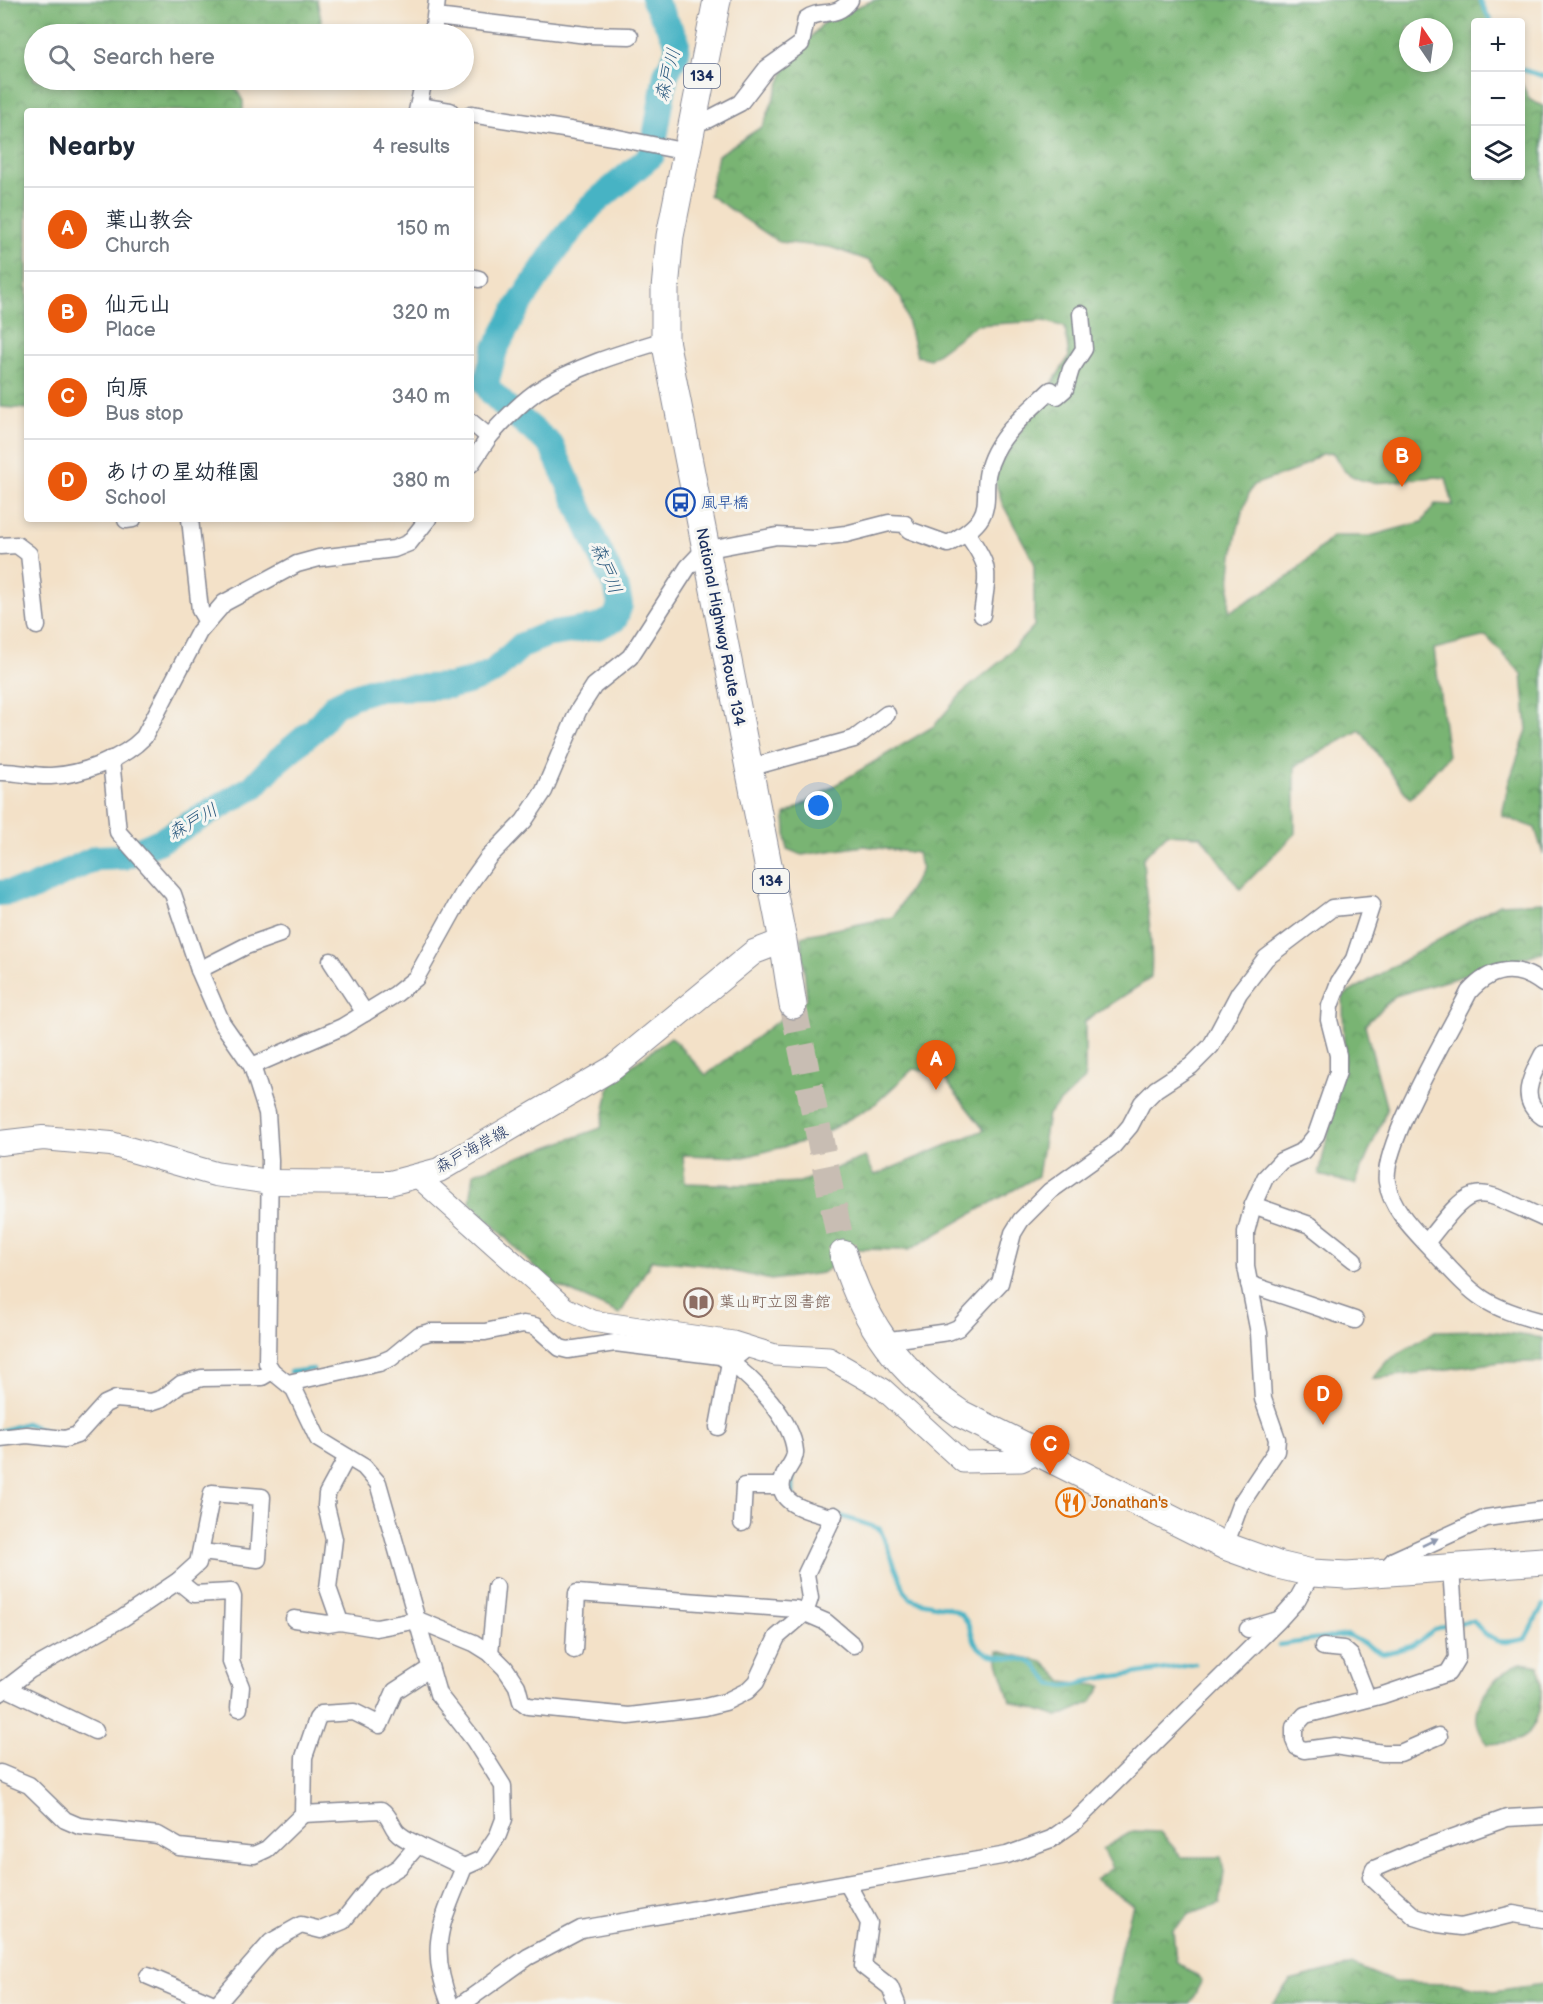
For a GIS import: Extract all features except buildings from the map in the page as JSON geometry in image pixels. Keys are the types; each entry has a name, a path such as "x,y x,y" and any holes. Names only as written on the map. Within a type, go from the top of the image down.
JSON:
{"highway":[{"name":"National Highway Route 134","path":"717,0 667,263 665,340 704,550 783,942 793,1005"},
{"path":"843,1254 860,1301 883,1341 908,1373 935,1396 961,1414 1225,1546 1269,1563 1312,1573 1347,1575 1543,1561"}],"main road":[{"name":"森戸海岸線","path":"2,1143 52,1138 111,1144 215,1174 270,1182 390,1183 418,1178 439,1170 613,1068 754,952 783,942"}],"street":[{"path":"435,24 437,0"},
{"path":"693,122 708,120 740,104 767,68 801,44 806,20 810,16 834,13 844,8 850,0"},
{"path":"436,17 587,35 630,36"},
{"path":"418,108 422,90"},
{"path":"474,114 687,152"},
{"path":"252,1066 342,1027 416,978 465,890 488,858 524,821 544,791 578,711 594,686 630,657 688,567 704,550 777,536 814,538 846,534 889,523 905,524 909,530 948,544 967,534 981,520 986,504 989,467 995,452 1051,390 1057,396 1065,389 1071,369 1084,349 1081,314"},
{"path":"474,460 505,419 538,391 615,355 665,340"},
{"path":"474,424 489,437"},
{"path":"190,522 200,610 207,622"},
{"path":"0,772 19,771 49,776 72,773 134,748 144,737 199,632 224,603 297,564 319,558 394,549 409,543 426,522"},
{"path":"967,534 985,559 982,615"},
{"path":"0,546 17,545 29,554 37,626"},
{"path":"748,768 854,739 887,714"},
{"path":"111,759 115,819 122,836 173,894 199,970 222,1023 252,1066 267,1113 270,1182 265,1358 272,1371 288,1383 299,1396 318,1439 364,1467 378,1483 418,1620 429,1669 438,1694 474,1740 503,1786 504,1819 498,1835 482,1859 464,1868 439,1930 438,1951 441,1978 450,2004"},
{"path":"883,1341 948,1332 958,1328 1000,1283 1013,1233 1021,1220 1050,1191 1113,1146 1126,1132 1142,1102 1156,1089 1191,1066 1212,1046 1239,993 1266,958 1332,908 1372,904 1354,959 1339,982 1330,1006 1329,1020 1338,1055 1338,1072 1316,1135 1303,1151 1281,1161 1265,1178 1253,1205 1246,1232 1246,1267 1259,1333 1263,1399 1277,1439 1276,1451 1240,1505 1225,1546"},
{"path":"199,970 246,946 280,934"},
{"path":"332,961 365,1013"},
{"path":"1543,984 1530,974 1512,969 1495,971 1479,980 1470,992 1397,1134 1387,1164 1386,1182 1402,1215 1474,1294 1492,1306 1543,1322"},
{"path":"1543,1054 1528,1089 1532,1106 1543,1117"},
{"path":"418,1178 576,1316 592,1321 733,1342 746,1374 775,1406 792,1442 795,1457 781,1486"},
{"path":"1426,1243 1457,1203 1478,1193 1490,1195 1543,1218"},
{"path":"1253,1205 1310,1225 1354,1260"},
{"path":"1249,1284 1355,1320"},
{"path":"288,1383 386,1361 412,1339 430,1332 485,1332 523,1324 536,1326 560,1348 568,1350 615,1343 720,1356 817,1357 838,1362 883,1389 963,1461 1022,1461 1039,1453"},
{"path":"718,1427 738,1355"},
{"path":"0,1438 27,1435 65,1439 77,1435 105,1404 116,1399 151,1402 190,1380 262,1377 272,1371"},
{"path":"340,1622 328,1588 334,1539 326,1506 327,1494 347,1457"},
{"path":"742,1523 744,1486 781,1486"},
{"path":"294,1619 327,1624 340,1622 376,1629 418,1620 474,1643 490,1653 512,1676 521,1701 528,1706 629,1716 725,1702 747,1691 756,1682 777,1637 805,1613 810,1598 806,1574 833,1516 795,1506 788,1500 781,1486"},
{"path":"95,1731 3,1690 30,1670 123,1618 178,1581 198,1563 212,1492 262,1497 258,1559 202,1552"},
{"path":"1381,1573 1394,1560 1486,1518 1543,1510"},
{"path":"1439,1736 1400,1753 1334,1746 1304,1750 1297,1746 1294,1727 1305,1715 1367,1697 1383,1695 1448,1673 1457,1658 1451,1568"},
{"path":"462,2004 528,1957 581,1929 1007,1855 1051,1839 1075,1822 1279,1620 1297,1600 1312,1573"},
{"path":"178,1581 194,1594 231,1592 233,1597 231,1662 241,1687 239,1708"},
{"path":"490,1653 496,1587"},
{"path":"574,1650 577,1593 796,1609 826,1622 853,1645"},
{"path":"1248,1629 1279,1620"},
{"path":"1323,1647 1343,1649 1351,1656 1367,1697"},
{"path":"303,1814 304,1757 317,1719 321,1714 354,1712 380,1725 396,1691 429,1669"},
{"path":"0,1773 29,1785 65,1820 79,1826 158,1835 179,1847 254,1855 267,1849 303,1814 381,1810 388,1815 394,1828 403,1837 464,1868"},
{"path":"1543,1816 1507,1818 1374,1869 1371,1877 1415,1917 1438,1924 1461,1927 1513,1914 1543,1919"},
{"path":"148,1976 175,1997 215,2004 271,1942 301,1925 321,1930 343,1921 373,1883 399,1867 418,1845"},
{"path":"847,1883 869,1923 863,1966 890,1987 897,2004"}],"green space":[{"path":"0,0 317,0 322,24 24,24 24,90 237,90 243,101 243,108 24,108 24,409 0,407"},
{"path":"875,0 1478,0 1488,18 1471,18 1471,180 1525,180 1525,90 1530,100 1543,106 1543,854 1535,828 1502,816 1508,785 1527,730 1522,674 1486,636 1434,649 1448,756 1410,799 1360,730 1295,766 1295,834 1240,889 1201,836 1167,834 1143,858 1152,963 1151,978 1085,1021 1085,1079 1048,1114 1038,1176 909,1250 857,1249 822,1273 771,1280 705,1265 652,1260 620,1314 549,1282 470,1202 474,1173 601,1128 611,1081 671,1037 706,1075 807,999 801,936 893,917 922,869 917,853 864,846 802,855 787,849 785,815 934,726 963,692 1002,660 1034,626 1034,562 1002,503 993,475 1069,357 1065,327 1044,321 976,325 930,359 917,356 901,298 870,261 830,247 779,242 709,195 718,155 763,126 788,62 829,17","holes":["1333,453 1347,473 1370,482 1446,478 1453,505 1435,504 1422,522 1370,536 1333,536 1290,576 1229,612 1230,579 1237,531 1253,485 1296,470 1321,454","913,1069 939,1072 984,1130 875,1175 865,1157 800,1182 745,1185 685,1183 683,1155 744,1157 814,1139 874,1105"]},
{"path":"1543,902 1543,952 1395,996 1365,1025 1387,1110 1355,1184 1319,1175 1344,1061 1343,996 1499,904"},
{"path":"1481,1330 1543,1338 1543,1362 1501,1362 1372,1379 1387,1361 1435,1331"},
{"path":"998,1651 1043,1662 1063,1681 1102,1686 1092,1702 1058,1717 1010,1701 998,1662"},
{"path":"1521,1663 1539,1666 1540,1706 1533,1726 1520,1739 1487,1744 1477,1722 1480,1704 1490,1686 1497,1679"},
{"path":"1133,1831 1160,1832 1182,1857 1221,1857 1224,1871 1220,1904 1190,1914 1173,1930 1176,1961 1202,1980 1190,2004 1111,2004 1121,1948 1133,1905 1095,1880 1112,1868 1102,1849"},
{"path":"1353,1965 1394,1982 1454,1983 1493,1991 1543,1984 1543,2004 1273,2004 1290,1981"}],"waterway":[{"name":"森戸川","path":"0,893 28,890 96,858 123,857 160,841 253,787 276,762 315,729 335,705 351,697 375,689 450,686 468,682 493,672 522,645 546,635 597,627 615,619 620,605 617,590 551,445 505,406 491,392 486,383 495,350 516,310 556,249 591,206 652,155 666,74 677,53 677,41 654,0"},
{"path":"1480,0 1489,18"},
{"path":"1525,71 1543,76"},
{"path":"290,1372 313,1369"},
{"path":"1,1431 26,1423 44,1430"},
{"path":"793,1477 793,1495"},
{"path":"838,1515 880,1529 910,1598 959,1613 964,1617 976,1643 983,1651 995,1656 1026,1660 1037,1667 1051,1684 1071,1685 1195,1664"},
{"path":"1458,1623 1473,1621 1491,1638 1502,1642 1525,1639 1543,1605"},
{"path":"1279,1645 1348,1635 1383,1654 1412,1646 1436,1629 1450,1624"}],"tunnel":[{"path":"793,1005 843,1254"}],"place":[{"name":"仙元山","path":"1402,487"},
{"name":"風早橋","path":"680,503"},
{"name":"葉山教会","path":"936,1090"},
{"name":"葉山町立図書館","path":"698,1302"},
{"name":"あけの星幼稚園","path":"1323,1425"},
{"name":"向原","path":"1050,1475"},
{"name":"Jonathan's","path":"1070,1503"}]}
